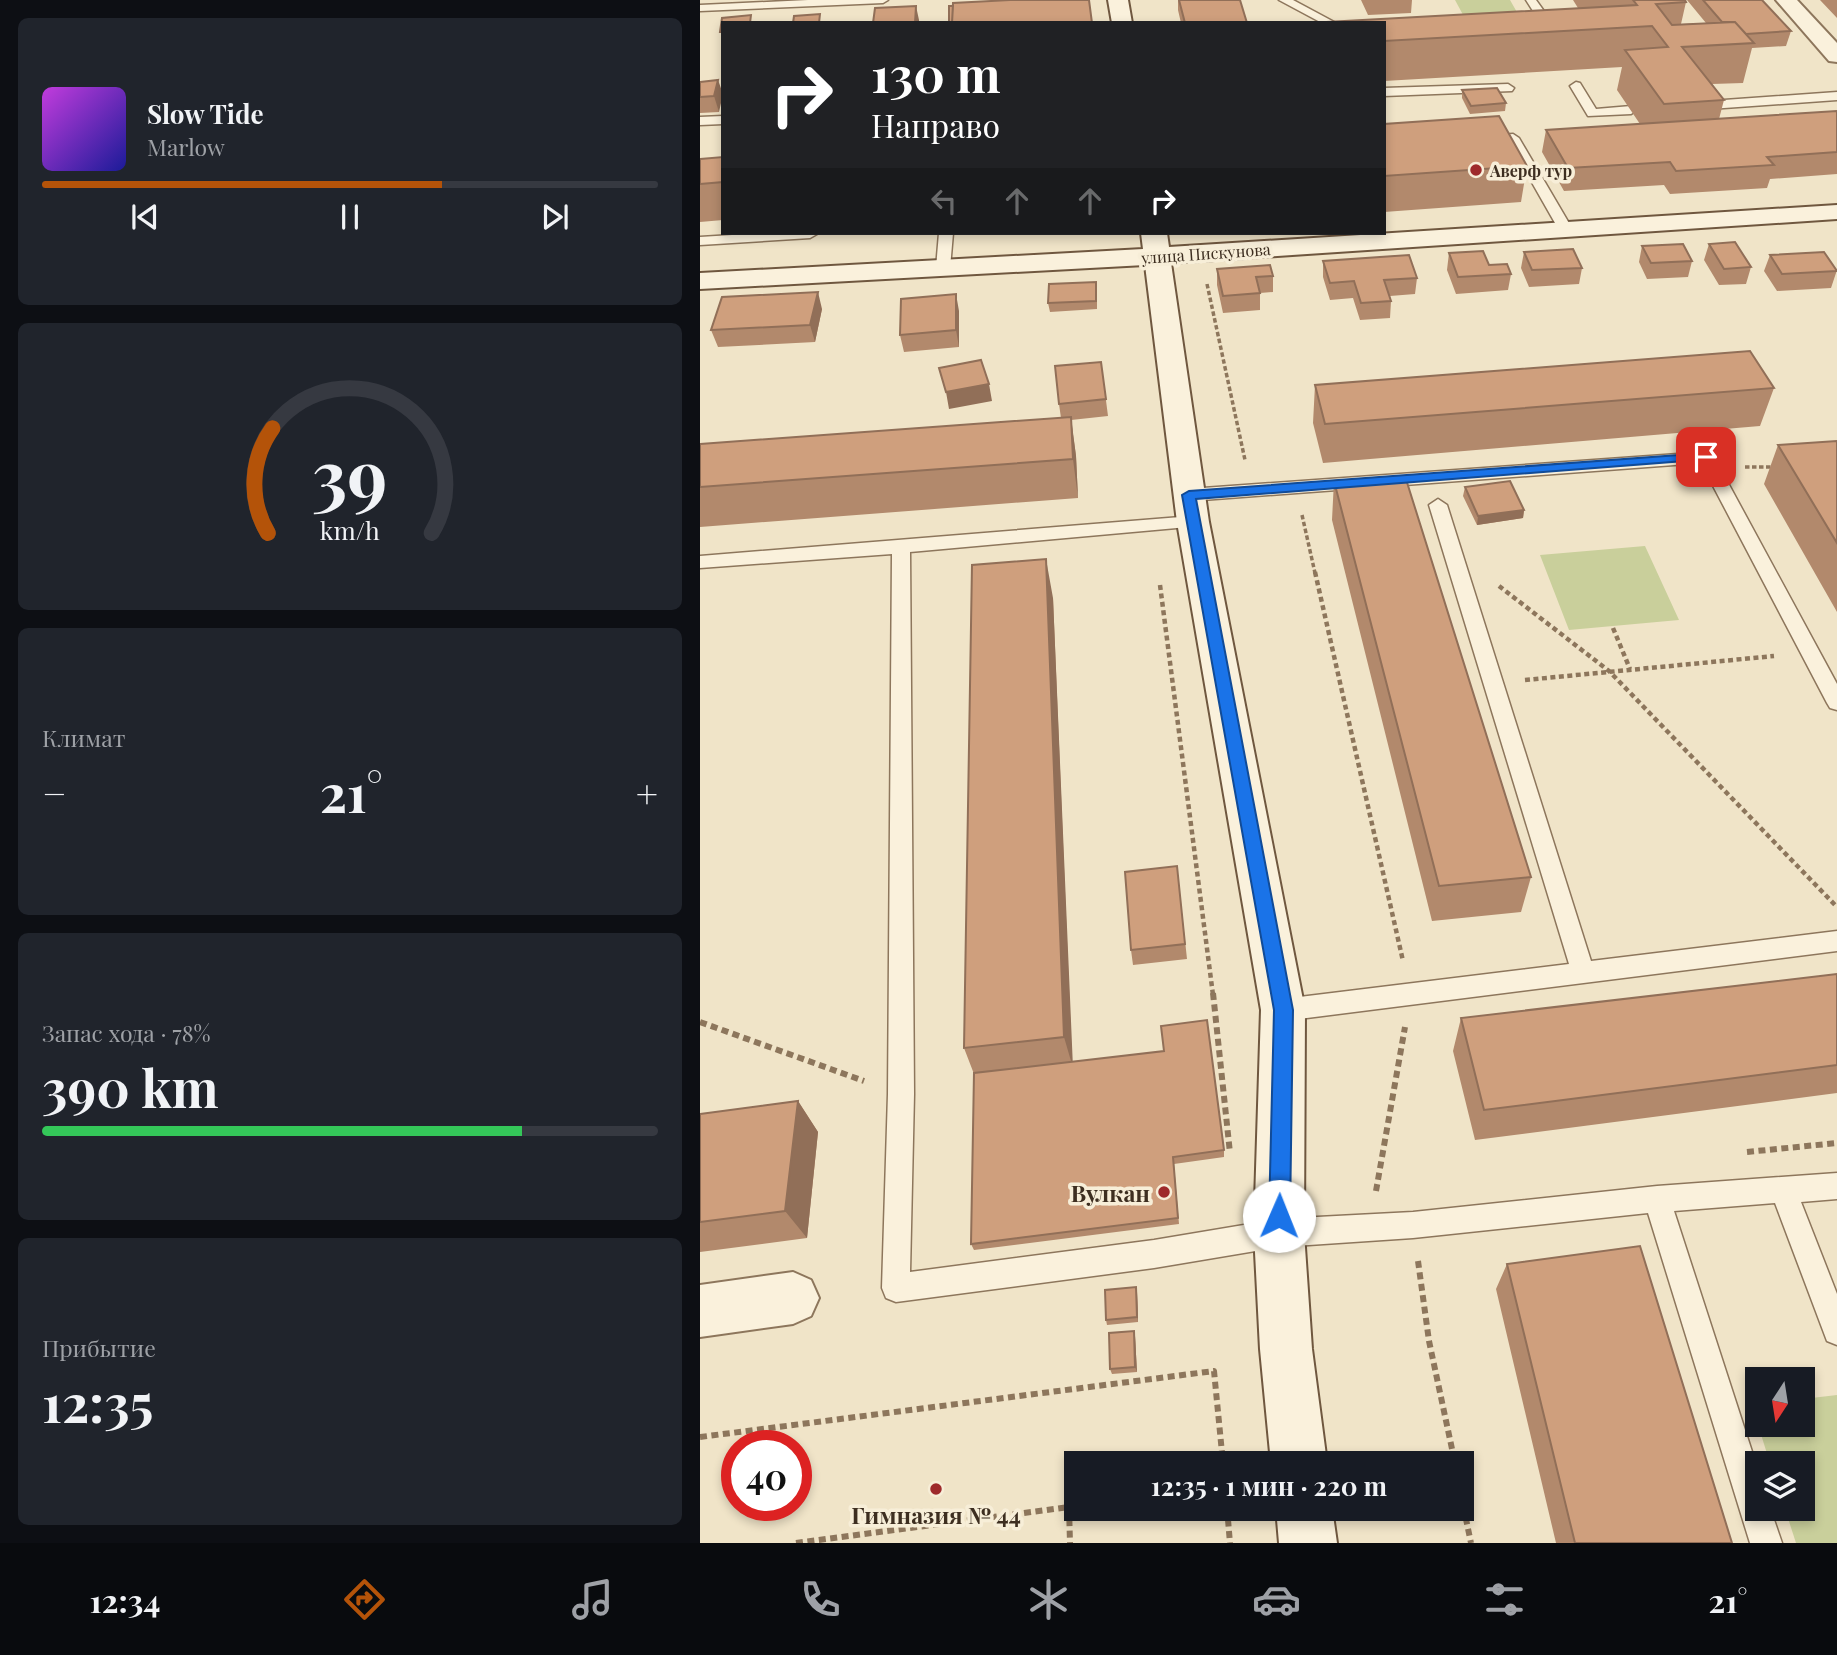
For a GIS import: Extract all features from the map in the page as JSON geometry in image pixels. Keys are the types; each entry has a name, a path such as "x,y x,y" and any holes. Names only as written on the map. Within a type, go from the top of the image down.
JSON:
{"street":[{"path":"1118,0 1122,21"},
{"path":"1786,0 1837,56"},
{"name":"улица Пискунова","path":"700,281 943,268 1156,244 1566,230 1837,212"},
{"path":"1156,244 1191,509 1283,1010 1279,1233 1286,1349 1298,1451"},
{"path":"700,1311 793,1298"},
{"path":"1305,1521 1308,1543"}],"lane":[{"path":"700,9 883,0"},
{"path":"1284,0 1327,21"},
{"path":"1521,26 1548,25 1531,0"},
{"path":"1447,77 1454,90"},
{"path":"1576,86 1592,113 1631,110"},
{"path":"1386,92 1508,88"},
{"path":"1687,106 1837,96"},
{"path":"700,121 721,120"},
{"path":"1475,141 1513,138 1566,230"},
{"path":"700,241 794,235"},
{"path":"943,268 946,235"},
{"path":"700,562 1153,526 1191,509 1252,490 1706,457 1837,703"},
{"path":"1438,505 1583,972"},
{"path":"901,547 901,1094 896,1288 1154,1254 1279,1233 1413,1225 1657,1199 1837,1186"},
{"path":"1283,1010 1837,941"},
{"path":"1783,1188 1837,1331"},
{"path":"1657,1199 1766,1543"}],"path":[{"path":"1205,276 1252,490"},
{"path":"1712,468 1784,466"},
{"path":"1295,487 1411,994 1376,1191"},
{"path":"1153,526 1220,1046 1230,1157"},
{"path":"1452,548 1609,671 1837,907"},
{"path":"1613,628 1630,670"},
{"path":"1493,682 1810,652"},
{"path":"700,1023 901,1094"},
{"path":"1413,1225 1429,1340 1452,1451"},
{"path":"700,1437 1214,1371 1222,1451"},
{"path":"796,1543 1069,1507 1070,1543"},
{"path":"1228,1521 1230,1543"},
{"path":"1466,1521 1471,1543"}],"green space":[{"path":"1455,0 1510,0 1522,21 1468,24"},
{"path":"1645,546 1679,620 1569,630 1540,555"},
{"path":"1837,1395 1837,1543 1796,1543 1789,1521 1815,1521 1815,1451 1766,1451 1762,1437 1815,1437 1815,1398"}],"building":[{"path":"1089,0 1092,21 952,21 953,3"},
{"path":"1179,0 1240,0 1246,21 1184,21"},
{"path":"1633,0 1685,0 1686,2 1656,4 1672,25 1735,22 1754,43 1682,47 1724,100 1664,104 1625,50 1668,47 1652,26 1386,41 1386,21 1345,21 1637,5"},
{"path":"1703,0 1762,0 1791,31 1746,34 1735,22 1722,22"},
{"path":"916,6 915,21 873,21 875,8"},
{"path":"949,6 953,6 952,21 949,21"},
{"path":"820,14 819,21 793,21 794,16"},
{"path":"751,15 750,21 722,21 722,18"},
{"path":"718,80 714,96 700,97 700,82"},
{"path":"1497,88 1506,103 1471,106 1462,90"},
{"path":"1837,111 1837,152 1767,157 1774,165 1676,171 1670,162 1568,168 1546,130"},
{"path":"1499,116 1527,166 1386,176 1386,124"},
{"path":"721,157 721,182 700,184 700,159"},
{"path":"1735,242 1751,267 1724,269 1709,244"},
{"path":"1683,244 1692,261 1651,263 1642,246"},
{"path":"1573,249 1582,268 1532,270 1524,252"},
{"path":"1483,251 1489,265 1507,264 1511,274 1458,277 1449,253"},
{"path":"1824,252 1837,271 1782,274 1770,255"},
{"path":"1409,255 1417,278 1384,280 1391,301 1361,303 1354,281 1330,283 1323,261"},
{"path":"1270,265 1273,276 1256,277 1260,293 1223,296 1217,269"},
{"path":"1096,282 1096,301 1048,303 1049,284"},
{"path":"818,292 810,325 711,330 722,297"},
{"path":"956,294 956,330 900,335 901,299"},
{"path":"1750,351 1774,388 1325,424 1315,385"},
{"path":"981,360 989,384 946,392 939,368"},
{"path":"1101,362 1106,399 1059,404 1055,366"},
{"path":"1071,417 1073,459 700,487 700,444"},
{"path":"1837,441 1837,543 1778,445"},
{"path":"1405,476 1531,877 1439,886 1334,481"},
{"path":"1510,481 1524,510 1478,516 1465,487"},
{"path":"1046,559 1064,1037 964,1048 972,565"},
{"path":"1177,866 1185,944 1131,950 1125,872"},
{"path":"1837,974 1837,1065 1484,1110 1461,1018"},
{"path":"1207,1020 1224,1150 1173,1157 1178,1218 971,1244 974,1073 1164,1051 1161,1026"},
{"path":"798,1101 785,1211 700,1222 700,1114"},
{"path":"1640,1246 1732,1543 1575,1543 1507,1264"},
{"path":"1136,1287 1137,1317 1106,1320 1105,1290"},
{"path":"1134,1331 1135,1367 1110,1369 1109,1333"}],"place":[{"name":"Аверф тур","path":"1476,170"},
{"name":"Вулкан","path":"1164,1192"},
{"name":"Гимназия № 44","path":"936,1489"}],"route":[{"path":"1279,1216 1283,1010 1189,495 1706,457"}]}
